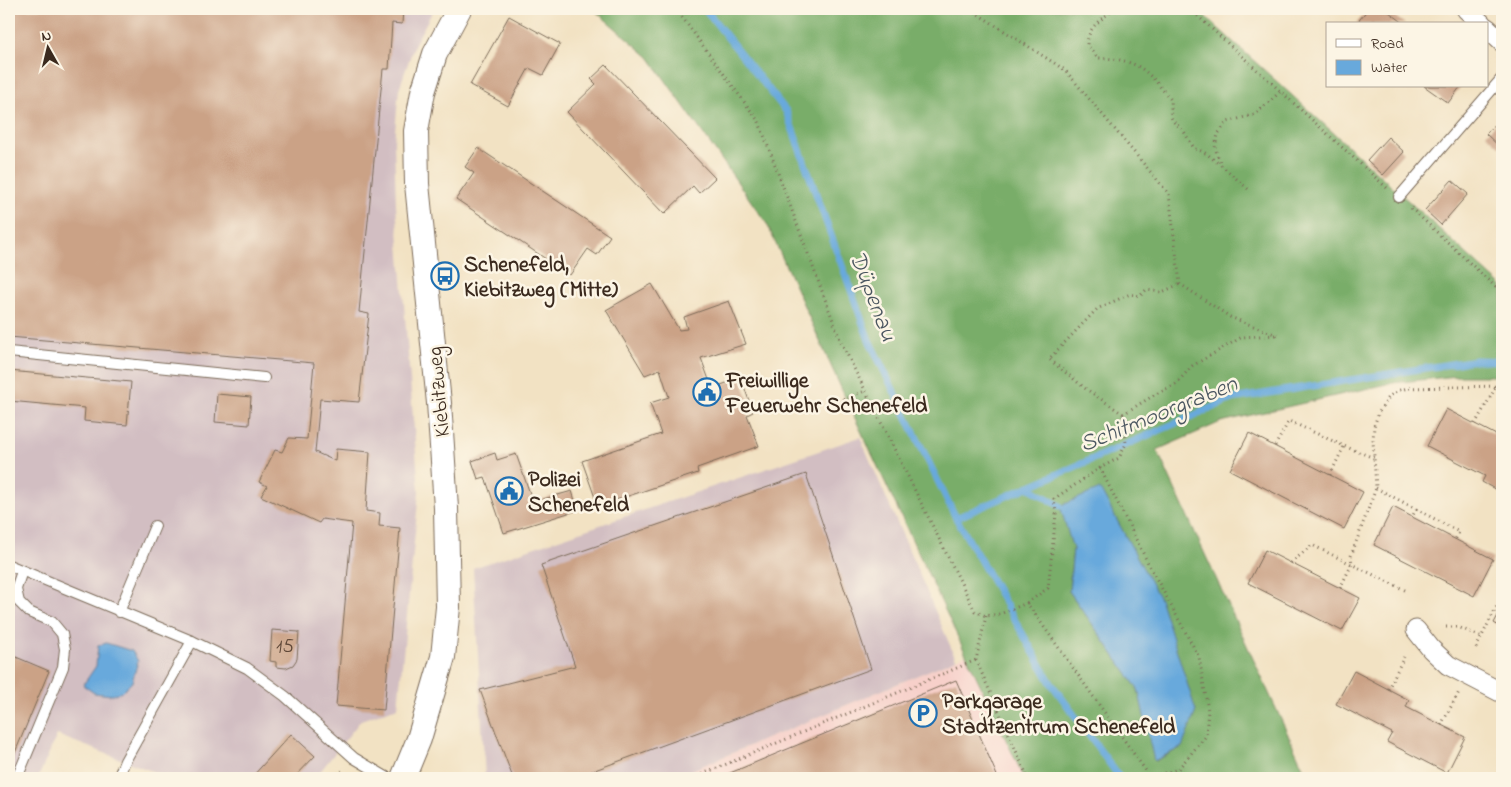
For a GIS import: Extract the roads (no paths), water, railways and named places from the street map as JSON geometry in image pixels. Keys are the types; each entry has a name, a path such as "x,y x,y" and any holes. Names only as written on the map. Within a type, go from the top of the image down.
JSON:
{"street":[{"name":"Kiebitzweg","path":"403,778 420,739 443,657 448,607 443,455 417,184 416,131 423,92 435,54 459,9"},
{"path":"1466,9 1480,22"},
{"path":"1488,29 1502,42"},
{"path":"1416,630 1431,649 1448,664 1502,692"}],"lane":[{"path":"1399,197 1502,78"},
{"path":"9,352 264,378"},
{"path":"119,612 155,526"},
{"path":"9,565 192,641 247,668 285,696 354,758 388,778"},
{"path":"17,778 63,667 65,649 62,634 52,622 29,612 19,602 16,589 22,571"},
{"path":"118,778 125,761 192,641"}],"water":[{"path":"1100,489 1161,601 1196,711 1182,747 1154,761 1138,689 1069,591 1073,549 1060,506"},
{"path":"106,643 132,651 138,661 132,682 122,692 111,695 94,693 83,685 96,666 98,646"}],"waterway":[{"name":"Düpenau","path":"705,9 786,111 869,340 956,518 1051,683 1120,778"},
{"name":"Schitmoorgraben","path":"956,518 1232,399 1476,360 1502,361"},
{"path":"1028,487 1060,506"}],"place":[{"name":"Schenefeld, Kiebitzweg (Mitte)","path":"445,276"},
{"name":"Freiwillige Feuerwehr Schenefeld","path":"707,392"},
{"name":"Polizei Schenefeld","path":"509,491"},
{"name":"Parkgarage Stadtzentrum Schenefeld","path":"923,713"}]}
